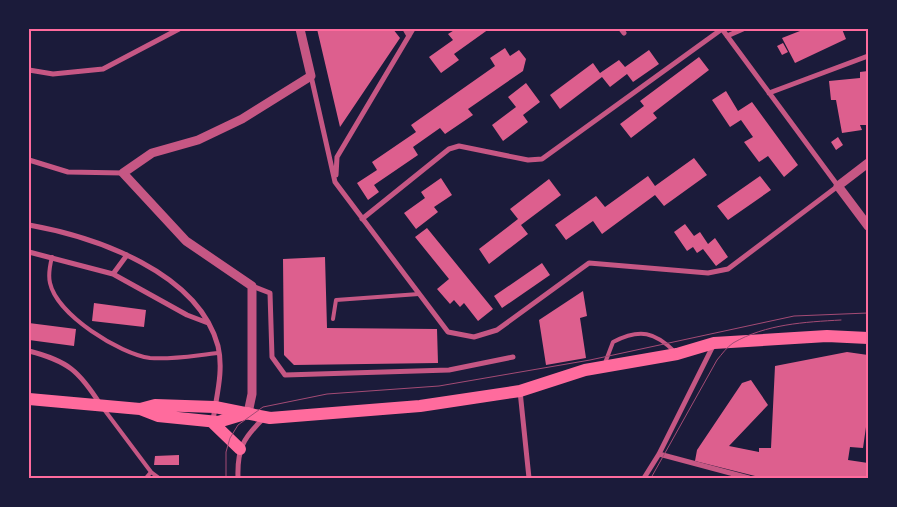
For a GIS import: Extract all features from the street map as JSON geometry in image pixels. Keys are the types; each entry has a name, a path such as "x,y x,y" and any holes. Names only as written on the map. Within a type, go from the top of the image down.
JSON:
{"main road":[{"path":"140,409 154,405 214,407 264,418 420,406 520,391 585,370 677,354 714,343 827,336 868,338"},
{"path":"29,400 140,409 158,416 212,422 223,422 248,413"},
{"path":"212,422 240,449"}],"street":[{"path":"29,70 53,74 103,69 179,29"},
{"path":"300,29 335,182 448,332 474,337 497,330 590,263 708,273 728,269 868,163"},
{"path":"405,29 409,36"},
{"path":"335,182 337,157 413,29"},
{"path":"362,219 449,148 458,146 528,160 542,159 722,29 868,226"},
{"path":"727,36 743,29"},
{"path":"769,92 868,56"},
{"path":"29,160 68,172 122,173 152,153 198,140 242,119 311,76"},
{"path":"122,173 186,241 252,286 270,293 272,357 285,375 449,370 513,357"},
{"path":"29,225 88,241 127,255 174,284 194,300 208,323 219,353 220,373 212,422"},
{"path":"29,252 52,256 113,274 180,311 208,323"},
{"path":"113,274 127,255"},
{"path":"248,413 252,394 252,286"},
{"path":"644,478 659,454 714,343"},
{"path":"29,351 54,358 78,372 102,406"},
{"path":"520,391 530,478"},
{"path":"238,478 240,449 251,430 264,418"},
{"path":"659,454 749,478"}],"lane":[{"path":"52,256 50,282 54,294 81,322 111,344 130,353 151,358 219,353"},
{"path":"333,319 336,300 419,294"},
{"path":"604,367 613,342 623,337 650,333 664,340 677,354"},
{"path":"102,406 151,472 159,478"},
{"path":"146,478 151,472"}],"building":[{"path":"317,29 393,29 400,38 340,127"},
{"path":"456,29 489,29 454,54 459,60 441,73 429,57 453,40 448,34"},
{"path":"805,29 842,29 846,39 795,63 782,38"},
{"path":"783,43 788,52 782,55 777,46"},
{"path":"505,48 510,56 519,50 526,59 523,71 468,109 473,115 445,134 440,128 413,147 418,155 374,185 379,192 368,200 357,183 377,170 372,162 416,132 411,125 495,66 490,58"},
{"path":"649,50 659,64 633,82 627,74 610,87 602,77 560,109 550,95 593,63 600,73 619,60 625,67"},
{"path":"699,57 709,70 653,113 657,118 631,138 620,124 644,106 640,101"},
{"path":"868,71 868,125 860,125 862,130 842,133 836,100 831,100 829,81 860,78 860,72"},
{"path":"526,83 540,102 523,115 528,122 503,141 492,125 516,107 508,97"},
{"path":"726,91 738,111 752,102 798,165 784,177 768,156 759,162 744,142 753,137 741,120 730,127 712,100"},
{"path":"838,137 843,145 836,150 831,142"},
{"path":"694,158 707,175 664,206 655,195 602,234 593,221 566,240 555,225 596,196 605,207 648,176 655,186"},
{"path":"760,176 771,190 728,220 717,206"},
{"path":"441,178 452,195 434,207 438,212 416,229 404,213 425,198 421,192"},
{"path":"549,179 561,195 521,225 528,234 489,264 479,249 518,219 510,209"},
{"path":"685,224 694,236 700,232 708,244 715,238 728,257 716,266 703,249 697,253 693,247 687,251 674,232"},
{"path":"427,228 493,309 478,321 464,303 460,307 454,300 450,304 437,289 449,279 415,237"},
{"path":"325,257 327,328 437,329 438,363 294,365 284,355 283,259"},
{"path":"542,263 550,275 502,308 494,296"},
{"path":"583,291 587,316 580,318 586,358 546,365 539,320"},
{"path":"94,303 146,310 144,327 92,321"},
{"path":"29,323 76,329 74,346 29,340"},
{"path":"847,352 868,355 868,427 866,427 863,448 850,447 848,460 868,463 868,478 763,478 695,461 697,450 742,383 751,380 768,405 729,446 759,452 759,448 771,448 775,366"},
{"path":"179,455 179,465 154,465 155,456"}],"tram line":[{"path":"226,478 226,452 230,438 238,425 263,407 327,394 439,386 590,360 794,316 868,313"},
{"path":"651,478 717,360 733,343 759,332 786,325 841,320"}]}
